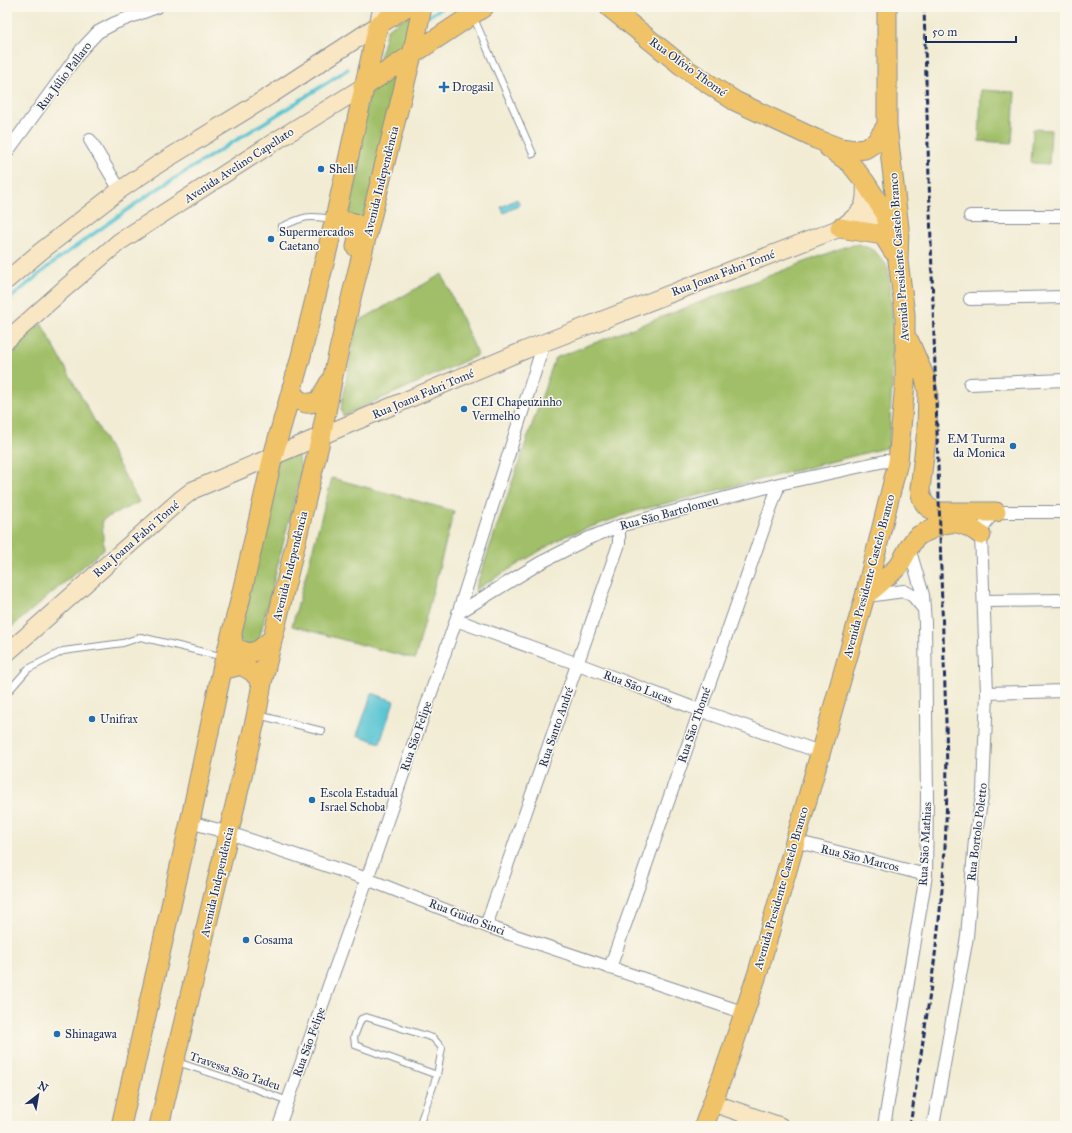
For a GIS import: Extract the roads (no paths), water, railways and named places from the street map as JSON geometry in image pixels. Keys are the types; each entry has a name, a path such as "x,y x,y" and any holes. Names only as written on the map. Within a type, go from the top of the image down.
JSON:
{"main road":[{"path":"121,1126 224,664 273,456 334,221 380,16 406,7"},
{"name":"Avenida Independência","path":"159,1126 257,714 262,683 321,437 333,376 412,55 422,7"},
{"name":"Rua Olívio Thomé","path":"609,7 686,69 735,101 816,139"},
{"name":"Avenida Presidente Castelo Branco","path":"704,1126 758,972 865,596 898,462 905,383 906,334 898,261 899,228 887,125 887,7"},
{"name":"Avenida Avelino Capellato","path":"363,88 478,11"},
{"path":"816,139 840,148 856,150 865,149 876,142 887,125"},
{"path":"816,139 843,157 865,182 885,213 898,261"},
{"path":"885,213 891,216 899,228"},
{"path":"334,221 352,222 357,224 360,228 355,264 357,279"},
{"path":"840,228 883,235 898,261"},
{"path":"906,334 925,378 928,392 927,430 920,489 921,498 924,505 938,512 996,512"},
{"path":"292,387 293,395 299,400 308,404 319,401 333,376"},
{"path":"865,596 899,565 916,537 936,526 955,522 969,526 980,535"},
{"path":"232,633 233,644 237,649 250,653 259,650 272,639"},
{"path":"224,664 241,665 253,672 262,683"}],"street":[{"name":"Rua Júlio Pallaro","path":"7,152 82,49 98,32 115,23 157,7"},
{"path":"7,280 40,252 120,190 157,165 271,95 380,16"},
{"name":"Avenida Avelino Capellato","path":"7,340 119,242 268,146 363,88"},
{"path":"90,140 120,190"},
{"path":"840,228 859,214 863,207 866,196 865,182"},
{"name":"Rua Joana Fabri Tomé","path":"7,653 193,490 544,343 840,228 885,213"},
{"path":"970,216 1065,216"},
{"path":"970,299 1065,296"},
{"name":"Rua São Felipe","path":"278,1126 367,879 457,617 544,343"},
{"path":"970,384 1065,380"},
{"name":"Rua São Bartolomeu","path":"457,617 540,563 589,538 619,526 779,484 885,461 898,462"},
{"name":"Rua São Thomé","path":"610,968 779,484"},
{"path":"980,535 986,521 996,512 1065,512"},
{"name":"Rua Santo André","path":"486,926 619,544 619,526"},
{"name":"Rua Bortolo Poletto","path":"933,1126 967,936 975,839 983,791 986,693 984,601 980,535"},
{"name":"Rua São Mathias","path":"884,1126 926,875 927,798 925,623 923,595 909,548"},
{"path":"865,596 904,591 913,596 923,608"},
{"path":"984,601 1065,600"},
{"name":"Rua São Lucas","path":"457,617 699,710 820,752"},
{"path":"986,693 1065,691"},
{"name":"Rua Guido Sinci","path":"190,822 229,833 367,879 486,926 736,1010 744,1011"},
{"name":"Rua São Marcos","path":"795,841 926,875"},
{"path":"713,1102 780,1126"}],"lane":[{"path":"478,11 533,154"},
{"path":"281,228 301,218 312,216 334,221"},
{"path":"7,693 28,669 63,651 123,643 141,637 224,664"},
{"path":"257,714 322,731"},
{"path":"419,1126 437,1075 442,1048 433,1038 366,1017 361,1019 354,1036 355,1045 437,1075"},
{"name":"Travessa São Tadeu","path":"175,1062 232,1080 288,1101"}],"water":[{"path":"517,199 520,205 504,213 501,207"},
{"path":"372,693 394,701 380,743 357,735"}],"waterway":[{"path":"429,16 443,7"},
{"path":"7,301 54,262 151,193 348,69"}],"railway":[{"path":"910,1126 926,1021 943,882 947,778 924,7"}],"place":[{"name":"Drogasil","path":"444,87"},
{"name":"Shell","path":"321,169"},
{"name":"Supermercados Caetano","path":"271,239"},
{"name":"CEI Chapeuzinho Vermelho","path":"464,409"},
{"name":"EM Turma da Monica","path":"1013,446"},
{"name":"Unifrax","path":"92,719"},
{"name":"Escola Estadual Israel Schoba","path":"312,800"},
{"name":"Cosama","path":"246,940"},
{"name":"Shinagawa","path":"57,1034"}]}
